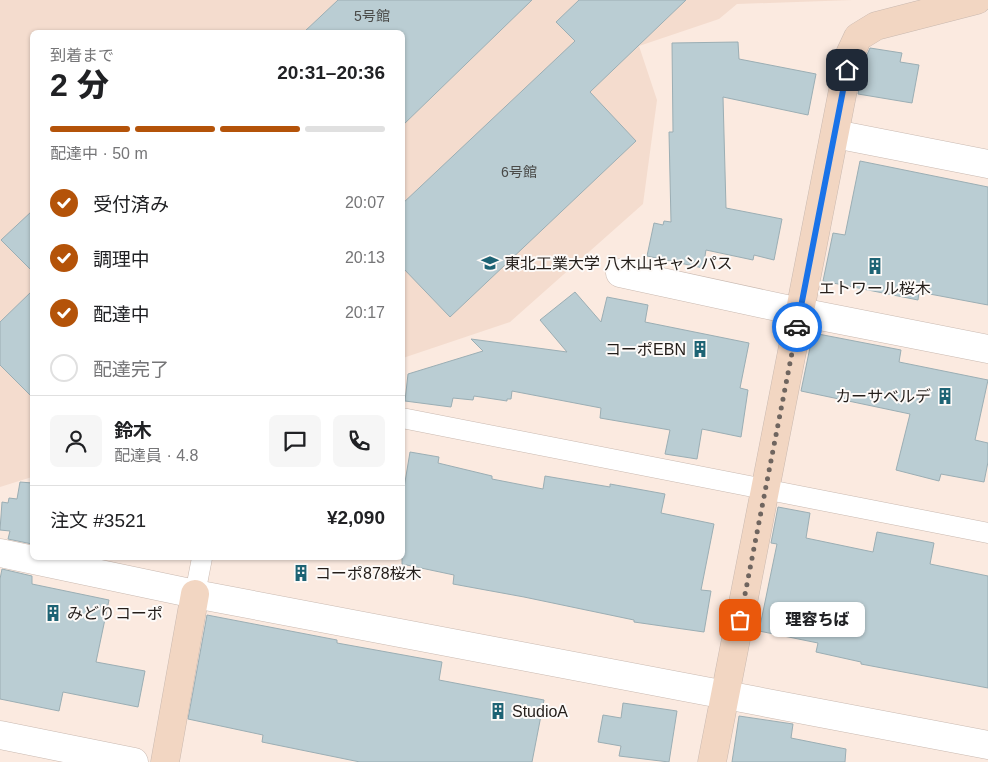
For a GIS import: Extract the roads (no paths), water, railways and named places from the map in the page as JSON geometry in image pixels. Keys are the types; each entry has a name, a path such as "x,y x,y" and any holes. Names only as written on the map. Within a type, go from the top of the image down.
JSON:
{"street":[{"path":"712,762 850,54 858,37 876,26 977,0"},
{"path":"835,134 988,164"},
{"path":"620,273 800,312 988,349"},
{"path":"0,553 30,559"},
{"path":"33,560 195,594 988,745"},
{"path":"165,762 195,594"},
{"path":"0,735 134,762"}],"lane":[{"path":"405,419 988,533"},
{"path":"195,594 202,560"}],"place":[{"name":"東北工業大学 八木山キャンパス","path":"490,263"},
{"name":"エトワール桜木","path":"875,266"},
{"name":"コーポEBN","path":"700,349"},
{"name":"カーサベルデ","path":"945,396"},
{"name":"コーポ878桜木","path":"301,573"},
{"name":"みどりコーポ","path":"53,613"},
{"name":"理容ちば","path":"740,620"},
{"name":"StudioA","path":"498,711"}]}
